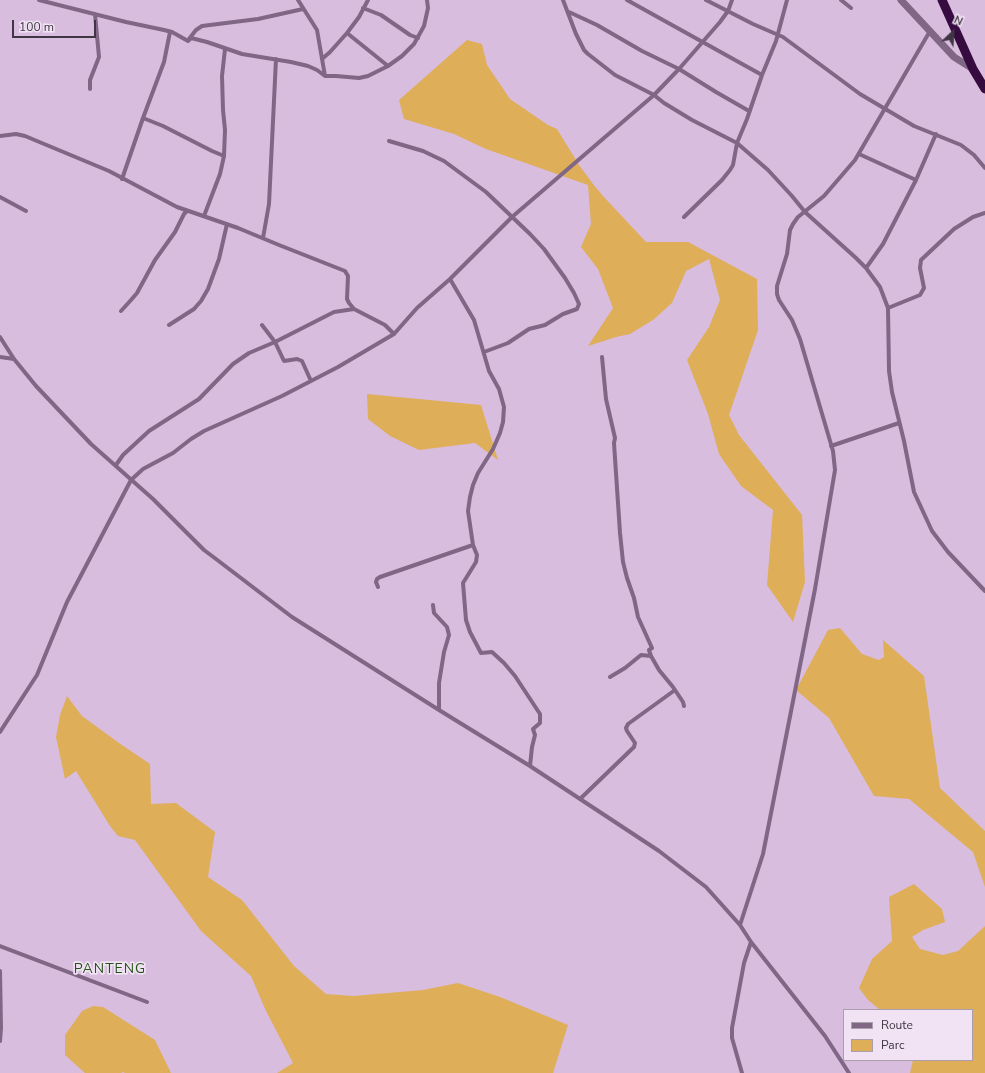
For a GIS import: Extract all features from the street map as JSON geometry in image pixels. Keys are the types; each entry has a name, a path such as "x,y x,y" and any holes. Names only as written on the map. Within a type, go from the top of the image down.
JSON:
{"highway":[{"path":"942,0 973,69 985,89"}],"street":[{"path":"38,0 170,32 188,41"},
{"path":"298,0 317,30 325,76"},
{"path":"322,59 347,33 359,17 368,0"},
{"path":"188,41 191,38 242,54 308,66 325,76 365,78 388,66 408,50 418,38 425,22 428,8 427,0"},
{"path":"563,0 569,12 576,34 584,50 588,54 614,75 654,95 683,115 737,143 768,170 805,212 866,268 880,287 888,308 889,371 892,392 914,492 932,531 948,552 985,591"},
{"path":"627,0 762,75"},
{"path":"706,0 792,44 851,88 914,126 961,145 974,155 985,168"},
{"path":"0,732 37,675 68,602 131,480 143,469 173,453 204,431 282,396 338,367 394,334 417,308 450,279 512,217 654,95 703,42 728,11 732,0"},
{"path":"684,217 722,180 733,165 737,143 762,75 771,56 787,0"},
{"path":"841,0 851,8"},
{"path":"901,0 954,57 973,69"},
{"path":"363,8 381,15 410,35 418,38"},
{"path":"188,41 196,30 202,26 258,19 303,9"},
{"path":"569,12 597,25 642,51 679,69 749,111"},
{"path":"90,89 90,80 99,57 95,14"},
{"path":"740,925 763,854 823,550 835,470 831,446 800,339 792,320 779,300 777,286 787,254 790,230 793,224 836,183 859,154 930,30"},
{"path":"122,179 164,62 170,32"},
{"path":"347,33 388,66"},
{"path":"204,216 220,174 224,156 225,130 222,76 225,49"},
{"path":"263,238 270,204 276,59"},
{"path":"143,118 163,126 224,156"},
{"path":"0,136 16,134 25,136 89,162 163,200 188,211 227,224 345,271 348,276 347,299 354,309 379,321 394,334"},
{"path":"866,268 883,244 916,180 936,134"},
{"path":"388,141 423,151 444,161 486,192 530,234 551,258 565,278 579,304 577,309 563,314 545,325 529,329 508,343 484,352"},
{"path":"859,154 916,180"},
{"path":"0,197 26,211"},
{"path":"121,311 137,293 155,260 175,232 184,214 188,211"},
{"path":"888,308 920,295 924,288 920,268 921,260 954,229 964,222 985,213"},
{"path":"169,325 194,309 208,289 219,259 227,224"},
{"path":"450,279 474,320 489,371 502,398 503,416 500,433 493,449 478,473 471,491 468,511 473,545 477,556 476,562 463,583 466,620 470,632 481,653 492,652 504,663 540,714 540,723 533,729 535,736 530,766"},
{"path":"116,466 123,455 149,431 199,399 233,364 249,353 275,342 334,312 354,309"},
{"path":"262,325 275,342 284,361 297,359 302,361 311,381"},
{"path":"0,337 14,359 36,386 91,444 204,550 292,617 530,766 659,851 706,887 740,925 751,942 825,1036 849,1073"},
{"path":"0,357 14,359"},
{"path":"602,357 606,399 615,438 614,444 620,533 627,578 634,598 638,618 652,648 649,650 651,656 659,670 683,702 684,706"},
{"path":"831,446 899,423"},
{"path":"378,587 376,582 380,577 473,545"},
{"path":"433,605 434,613 447,627 449,635 444,652 439,683 439,710"},
{"path":"610,677 625,668 641,655 651,656"},
{"path":"580,799 634,747 635,743 626,728 628,724 675,690"},
{"path":"742,1073 732,1038 732,1028 744,963 751,942"},
{"path":"0,946 146,1002"},
{"path":"0,971 2,1028 0,1041"}],"green space":[{"path":"467,40 482,44 487,65 510,99 548,125 557,129 579,165 593,184 646,242 688,242 757,279 758,330 729,415 739,435 802,515 805,582 793,622 767,585 773,510 741,486 719,454 708,414 687,360 709,327 720,300 709,259 686,271 672,303 653,320 630,334 588,346 613,308 598,269 581,247 591,224 588,185 486,149 454,134 404,119 399,100"},
{"path":"367,394 481,405 498,460 475,443 419,450 390,436 368,419"},
{"path":"840,628 862,654 879,660 884,657 883,640 924,676 940,788 985,831 985,887 973,852 909,799 874,796 829,718 796,690 828,630"},
{"path":"67,696 82,716 150,764 151,804 176,803 215,832 208,877 242,900 294,966 326,994 353,996 423,990 458,983 500,997 568,1025 553,1073 277,1073 293,1063 266,1011 251,976 201,931 135,840 118,836 110,826 76,771 65,779 56,737 60,715"},
{"path":"914,884 942,909 945,922 923,930 912,937 920,949 943,955 958,951 985,926 985,1073 910,1073 913,1061 973,1061 973,1009 879,1009 868,1000 859,988 872,959 892,941 889,897"},
{"path":"93,1006 103,1007 155,1040 171,1073 85,1073 65,1055 65,1035 82,1011"}],"district":[{"name":"PANTENG","path":"110,970"}]}
